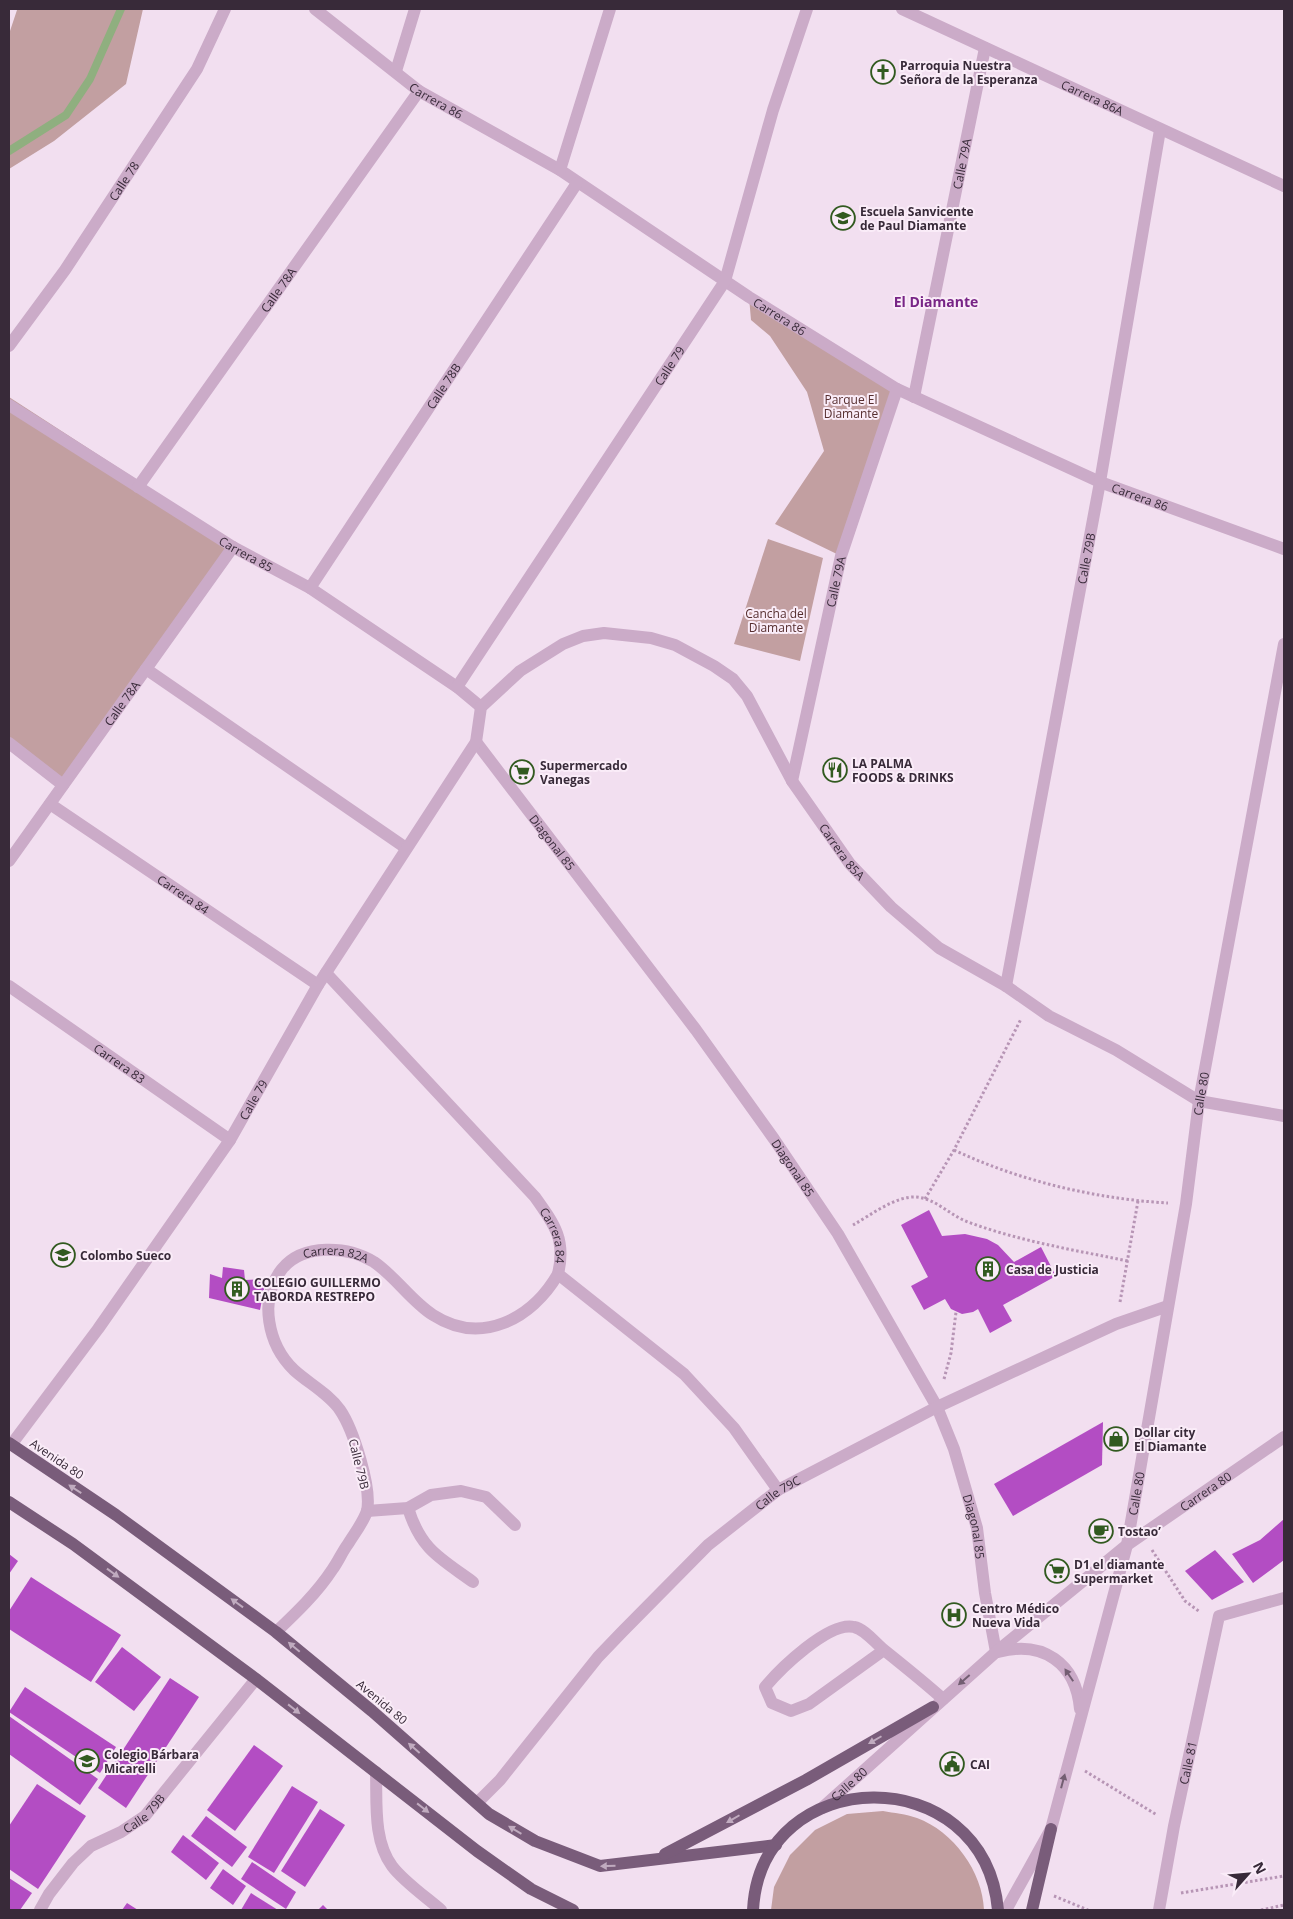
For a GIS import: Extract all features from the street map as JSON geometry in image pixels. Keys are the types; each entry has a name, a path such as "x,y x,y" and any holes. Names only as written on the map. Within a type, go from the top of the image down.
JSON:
{"main road":[{"name":"Avenida 80","path":"10,1444 116,1516 276,1632 372,1711 489,1814 535,1842 600,1866 618,1866 656,1859 776,1845"},
{"path":"9,1502 73,1544 256,1679 504,1870 531,1889 572,1910"},
{"path":"656,1859 806,1780 933,1707"},
{"path":"753,1910 757,1882 776,1845 797,1824 822,1808 845,1799 870,1796 920,1804 942,1815 962,1831 978,1850 990,1873 998,1910"},
{"path":"1032,1910 1051,1829"}],"street":[{"name":"Calle 78","path":"9,346 65,270 197,69 225,9"},
{"name":"Carrera 86","path":"315,9 419,91 560,170 576,183 725,281 897,389 1100,482 1284,549"},
{"path":"396,71 415,9"},
{"path":"560,170 610,9"},
{"name":"Calle 79","path":"456,687 725,281 773,110 807,9"},
{"name":"Carrera 86A","path":"902,9 1284,186"},
{"name":"Calle 79A","path":"914,397 985,48"},
{"name":"Calle 78A","path":"138,487 419,91"},
{"name":"Calle 79B","path":"1006,986 1100,482 1160,130"},
{"name":"Calle 78B","path":"310,588 576,183"},
{"name":"Calle 79A","path":"792,781 841,556 897,389"},
{"name":"Carrera 85","path":"9,405 233,547 310,588 456,687 481,707"},
{"name":"Calle 78A","path":"9,861 233,547"},
{"name":"Carrera 85A","path":"481,707 520,671 563,644 583,636 604,633 651,638 675,645 693,654 733,679 747,696 792,781 850,864 891,907 939,948 1006,986 1028,1004 1073,1030 1116,1050 1199,1101 1284,1116"},
{"name":"Calle 80","path":"1006,1910 1051,1829 1126,1545 1186,1204 1199,1101 1284,644"},
{"path":"146,669 406,848"},
{"path":"476,742 481,707"},
{"path":"9,742 63,785"},
{"name":"Calle 79","path":"10,1444 98,1329 230,1140 326,973 476,742"},
{"name":"Diagonal 85","path":"476,742 696,1030 838,1234 937,1407 954,1449 977,1528 985,1594 996,1652"},
{"name":"Carrera 84","path":"50,804 318,986"},
{"name":"Carrera 84","path":"326,973 535,1197 553,1222 559,1235 562,1249 558,1274 684,1374 734,1428 778,1490"},
{"name":"Carrera 83","path":"9,986 230,1140"},
{"name":"Carrera 82A","path":"343,1417 330,1399 288,1363 272,1334 269,1318 270,1296 278,1275 292,1260 326,1250 357,1255 380,1267 433,1315 453,1325 473,1329 502,1324 524,1313 541,1298 558,1274"},
{"name":"Calle 79C","path":"477,1803 500,1780 598,1657 622,1632 708,1545 778,1490 937,1407 1116,1324 1168,1306"},
{"name":"Calle 79B","path":"276,1632 300,1609 332,1571 359,1527 366,1511 368,1490 366,1480 355,1444 343,1417"},
{"name":"Carrera 80","path":"1126,1545 1284,1437"},
{"path":"366,1511 408,1508 431,1495 460,1491 486,1497 515,1525"},
{"path":"408,1508 421,1540 435,1555 473,1582"},
{"name":"Calle 80","path":"822,1808 996,1652 1126,1545"},
{"path":"1219,1616 1284,1598"},
{"name":"Calle 81","path":"1159,1910 1174,1826 1219,1616"},
{"path":"884,1650 810,1704 791,1711 772,1703 765,1687 781,1668 829,1632 844,1626 856,1627 884,1650 943,1699"},
{"path":"996,1652 1013,1648 1031,1648 1048,1654 1062,1664 1073,1678 1079,1695 1079,1721"},
{"name":"Calle 79B","path":"40,1910 49,1894 73,1863 91,1846 121,1832 145,1816 256,1679"},
{"path":"376,1772 378,1823 382,1846 392,1867 441,1910"}],"path":[{"path":"925,1199 954,1150 1028,1004"},
{"path":"954,1150 1019,1176 1138,1201 1186,1204"},
{"path":"838,1234 894,1202 915,1197 925,1199 965,1221 988,1228 1038,1242 1128,1261"},
{"path":"1116,1324 1138,1201"},
{"path":"937,1407 951,1353 956,1312"},
{"path":"1143,1535 1185,1600 1207,1617 1219,1616"},
{"path":"1069,1761 1174,1826"},
{"path":"1160,1896 1284,1876"},
{"path":"1037,1888 1088,1910"},
{"path":"1261,1910 1284,1905"}],"green space":[{"path":"15,9 143,9 126,84 54,141 9,169 9,34 17,10"},
{"name":"Parque El Diamante","path":"749,297 897,389 841,556 775,524 824,451 807,392 770,336 751,320"},
{"path":"9,397 236,544 61,783 9,747"},
{"name":"Cancha del Diamante","path":"768,539 823,558 800,661 734,644"},
{"path":"883,1811 917,1818 930,1824 954,1843 964,1855 978,1881 984,1910 771,1910 774,1887 790,1855 815,1830 847,1814"}],"building":[{"name":"Casa de Justicia","path":"929,1210 942,1236 965,1234 987,1239 998,1245 1014,1262 1041,1247 1056,1276 1003,1305 1012,1321 990,1333 978,1309 962,1314 951,1309 945,1299 924,1310 911,1286 928,1277 901,1225"},
{"name":"COLEGIO GUILLERMO TABORDA RESTREPO","path":"223,1267 244,1270 245,1280 266,1279 260,1310 209,1298 210,1274 222,1278"},
{"path":"1103,1422 1102,1465 1013,1516 994,1484"},
{"path":"1284,1519 1284,1560 1253,1583 1232,1554 1260,1540"},
{"path":"1215,1550 1244,1582 1212,1600 1185,1571"},
{"path":"9,1554 18,1561 9,1574"},
{"path":"31,1577 121,1635 91,1682 9,1629 9,1611"},
{"path":"122,1647 161,1677 134,1711 95,1682"},
{"path":"170,1678 199,1697 126,1808 98,1788"},
{"path":"25,1687 116,1747 100,1773 9,1712"},
{"path":"9,1716 98,1779 80,1805 9,1754"},
{"path":"254,1745 283,1766 235,1831 207,1810"},
{"path":"37,1784 86,1816 38,1889 9,1869 9,1826"},
{"path":"292,1786 318,1802 274,1873 248,1857"},
{"path":"320,1809 345,1825 305,1887 281,1871"},
{"path":"206,1816 247,1847 232,1867 191,1836"},
{"path":"183,1835 219,1863 206,1880 171,1852"},
{"path":"252,1862 296,1892 286,1909 241,1879"},
{"path":"223,1869 246,1886 233,1905 210,1888"},
{"path":"9,1878 32,1893 20,1910 9,1910"},
{"path":"251,1893 278,1910 241,1910"},
{"path":"127,1903 138,1910 122,1910"},
{"path":"323,1905 328,1910 318,1910"}],"waterway":[{"path":"9,151 66,115 90,79 121,9"}],"place":[{"name":"Parroquia Nuestra Señora de la Esperanza","path":"883,72"},
{"name":"Escuela Sanvicente de Paul Diamante","path":"843,218"},
{"name":"LA PALMA FOODS & DRINKS","path":"835,770"},
{"name":"Supermercado Vanegas","path":"522,772"},
{"name":"Colombo Sueco","path":"63,1255"},
{"name":"Casa de Justicia","path":"988,1269"},
{"name":"COLEGIO GUILLERMO TABORDA RESTREPO","path":"237,1289"},
{"name":"Dollar city El Diamante","path":"1116,1439"},
{"name":"Tostao’","path":"1101,1531"},
{"name":"D1 el diamante Supermarket","path":"1057,1571"},
{"name":"Centro Médico Nueva Vida","path":"954,1615"},
{"name":"Colegio Bárbara Micarelli","path":"87,1761"},
{"name":"CAI","path":"952,1764"}],"district":[{"name":"El Diamante","path":"936,301"}]}
